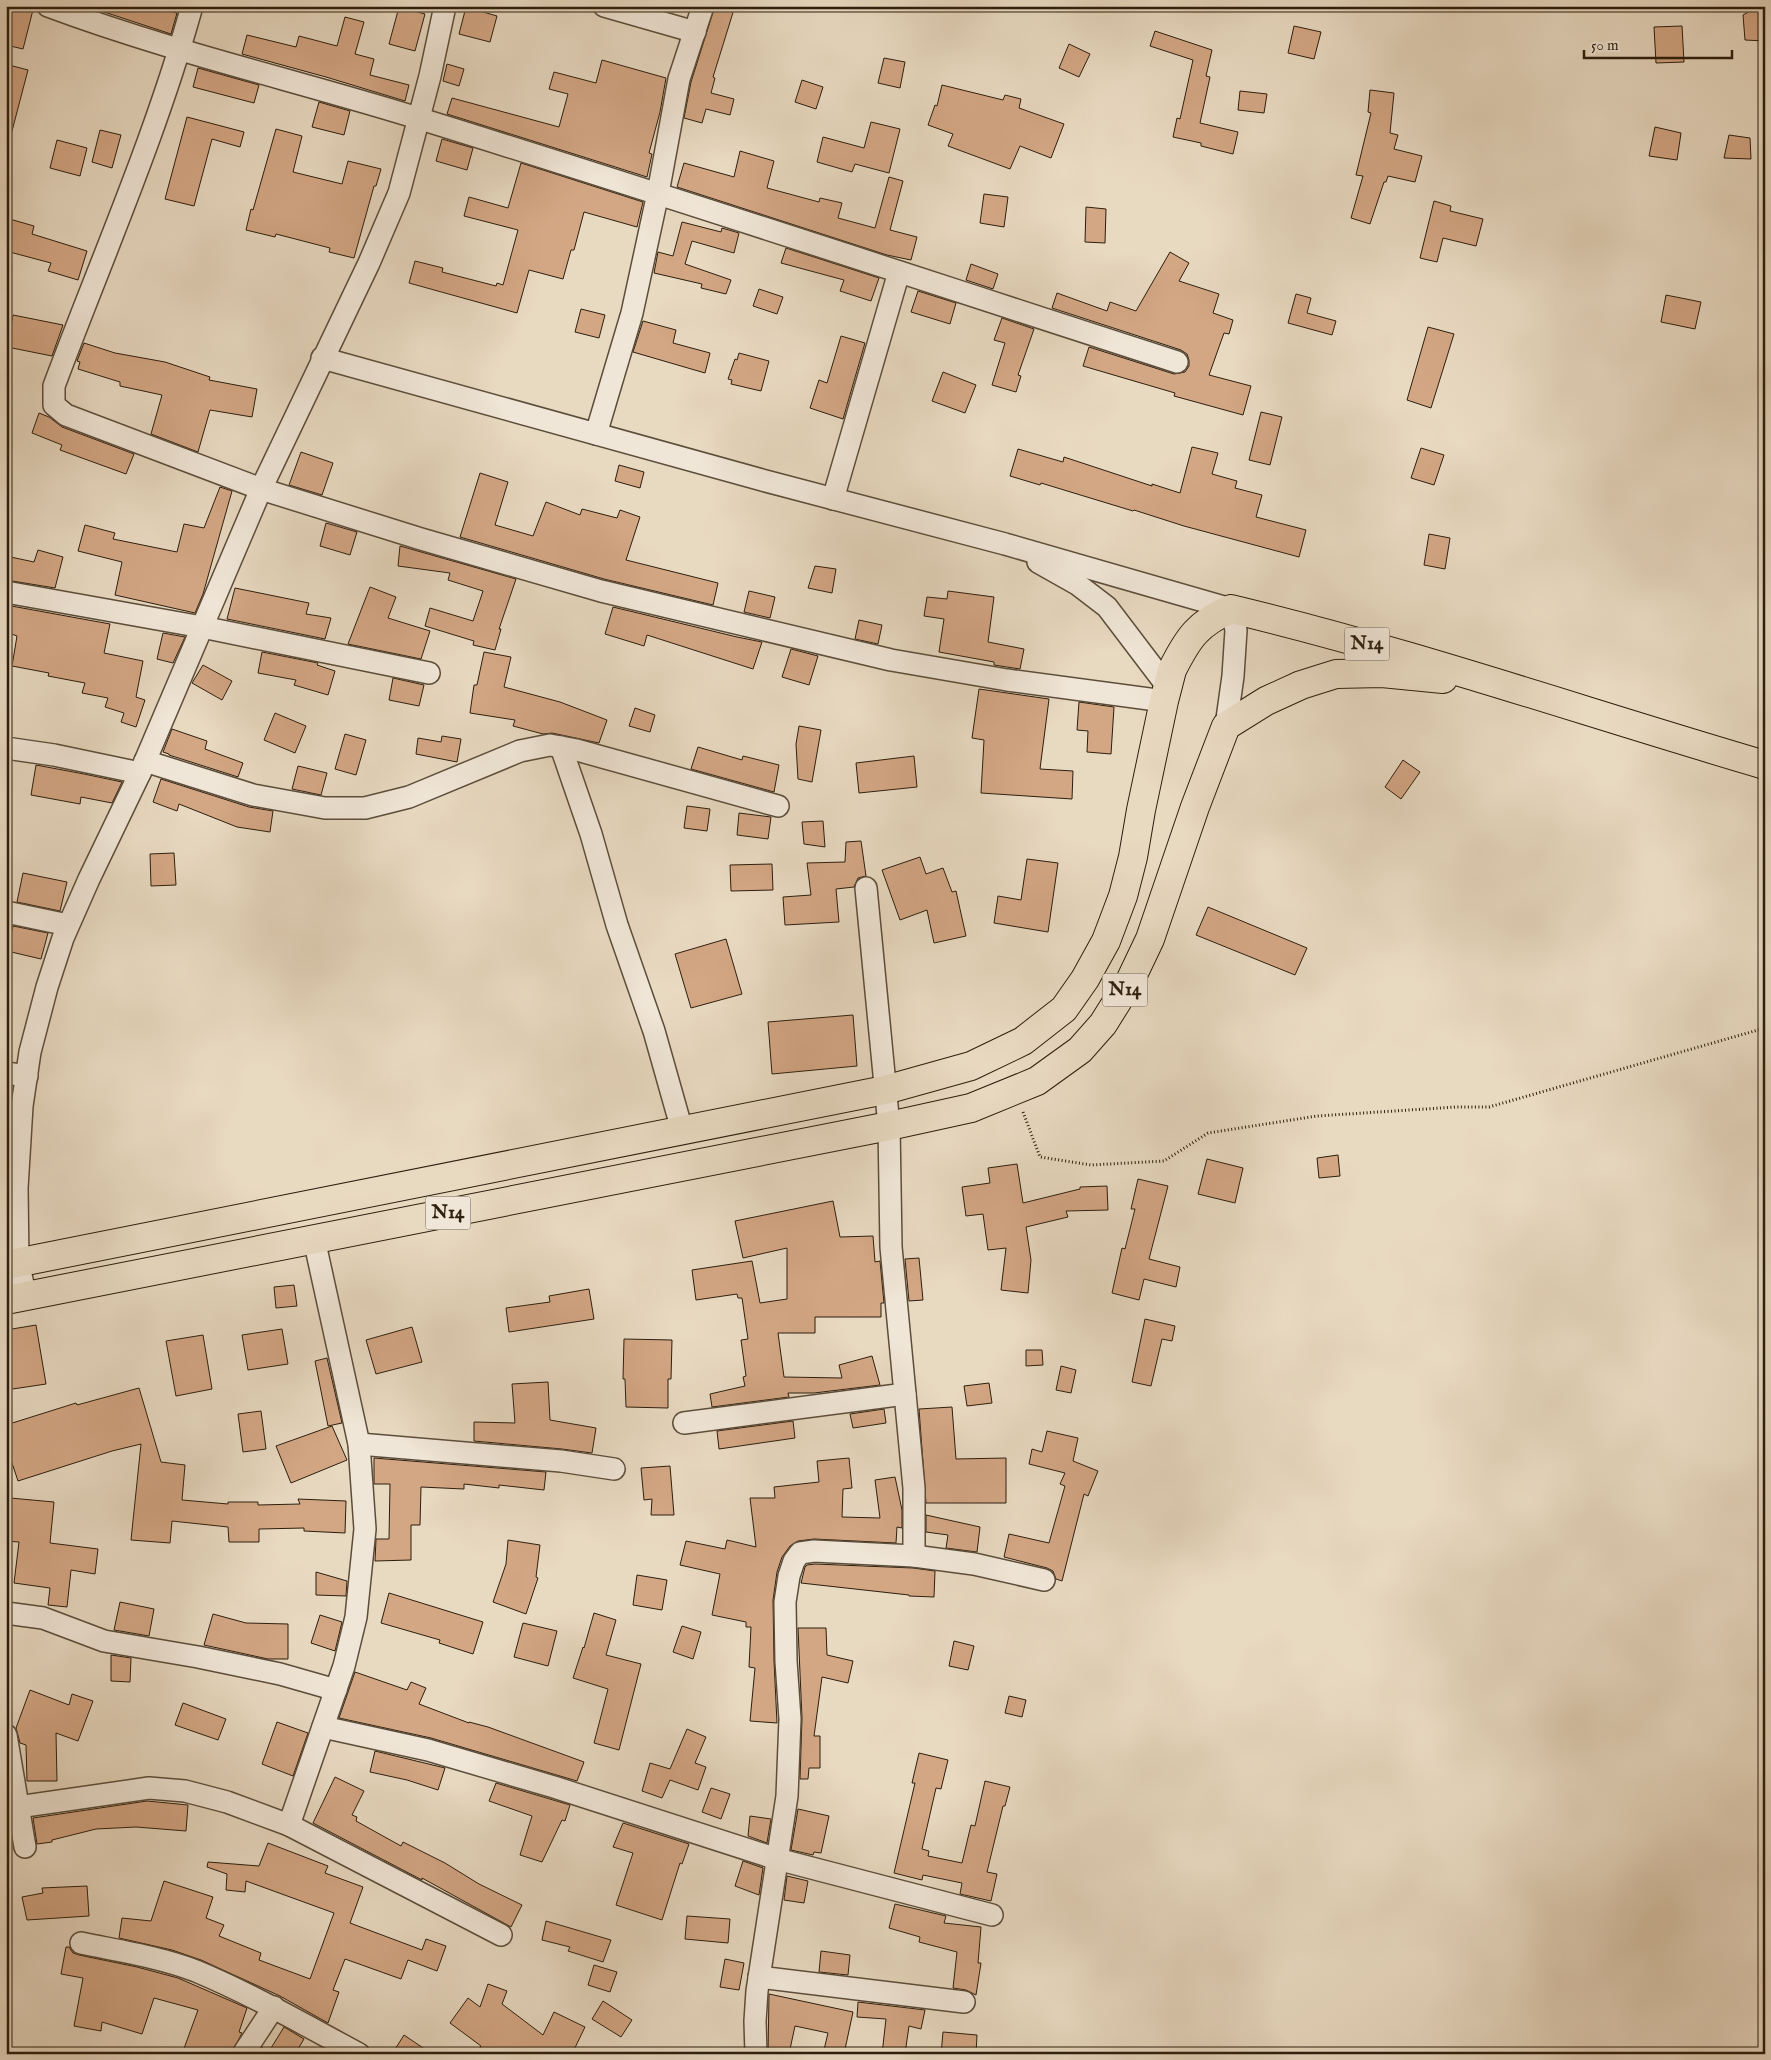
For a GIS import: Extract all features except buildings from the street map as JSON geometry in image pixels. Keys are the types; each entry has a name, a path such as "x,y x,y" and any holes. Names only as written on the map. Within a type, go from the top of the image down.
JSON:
{"main road":[{"name":"N14","path":"12,1263 885,1090 971,1066 1023,1041 1064,1009 1086,979 1106,941 1123,896 1133,857 1140,810 1172,670 1194,634 1210,618 1231,609 1402,654 1674,739 1765,765"},
{"name":"N14","path":"16,1298 889,1126 971,1108 1038,1081 1080,1050 1103,1024 1130,981 1150,939 1195,807 1226,726 1266,701 1301,685 1336,674 1382,673 1501,684"}],"street":[{"path":"48,6 180,51 419,118 658,193 1177,362"},
{"path":"192,6 180,51 142,160 54,386 54,405 66,415 261,489 430,542 602,591 891,660 1007,680 1166,693"},
{"path":"16,1298 12,1263 22,1106 16,1074 30,1052 47,987 68,925 142,767 261,489 369,263 398,193 419,118 445,6"},
{"path":"604,6 694,32"},
{"path":"596,434 632,313 658,193 679,79 703,6"},
{"path":"833,499 899,272"},
{"path":"322,358 833,499 1005,544 1231,609 1236,630 1233,676 1226,726"},
{"path":"1005,544 1077,584 1107,607 1166,693"},
{"path":"6,592 202,626 429,673"},
{"path":"6,748 142,767 253,795 325,808 365,808 409,797 520,751 550,745 577,750 778,806"},
{"path":"561,747 591,834 617,925 654,1031 682,1130"},
{"path":"866,888 889,1126 890,1247 914,1488 914,1556"},
{"path":"6,912 68,925"},
{"path":"289,1826 344,1666 356,1617 365,1529 359,1444 314,1239"},
{"path":"684,1423 905,1394"},
{"path":"359,1444 561,1461 614,1469"},
{"path":"756,2054 755,2021 759,1977 787,1796 790,1719 786,1661 785,1602 789,1576 794,1561 800,1553 814,1551 914,1556 974,1564 1044,1580"},
{"path":"6,1613 43,1618 104,1642 198,1656 280,1674 336,1690"},
{"path":"323,1727 428,1750 571,1792 777,1859 992,1915"},
{"path":"6,1734 25,1847"},
{"path":"18,1807 149,1788 185,1790 227,1802 289,1826 501,1935"},
{"path":"81,1943 135,1954 194,1970 274,2007 359,2054"},
{"path":"759,1977 964,2002"},
{"path":"243,2054 274,2007"}],"path":[{"path":"1030,1084 1020,1106 1040,1157 1091,1165 1164,1161 1208,1134 1317,1116 1456,1106 1489,1106 1765,1028"}]}
